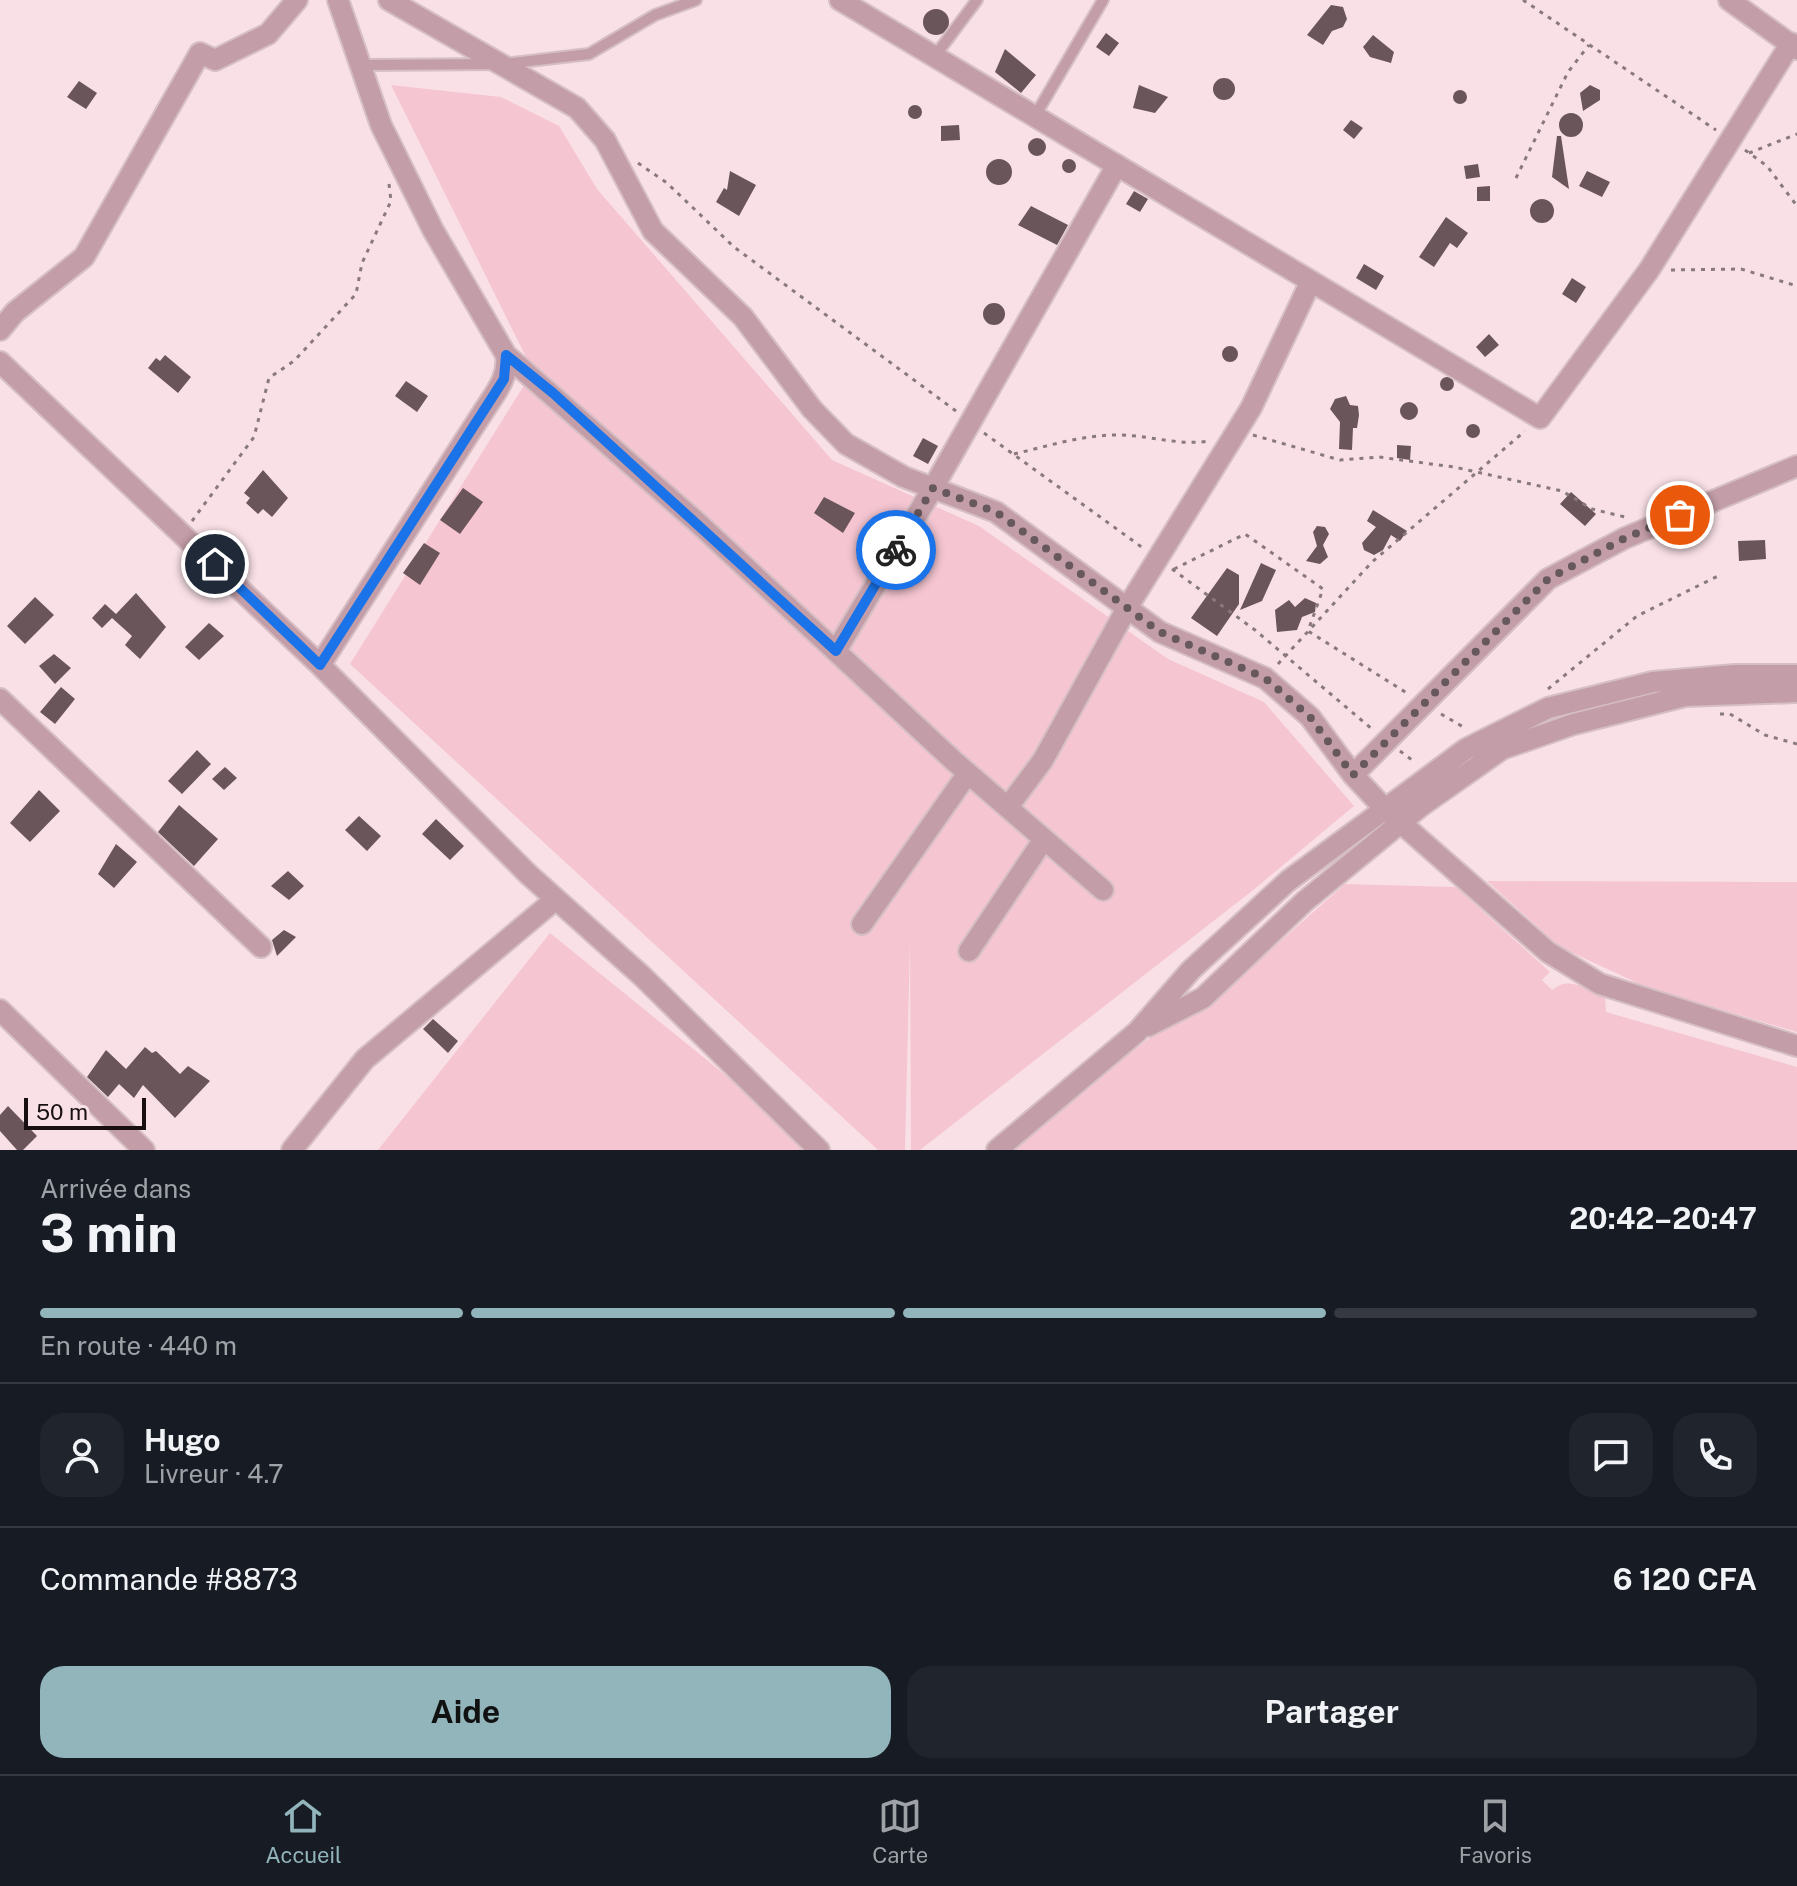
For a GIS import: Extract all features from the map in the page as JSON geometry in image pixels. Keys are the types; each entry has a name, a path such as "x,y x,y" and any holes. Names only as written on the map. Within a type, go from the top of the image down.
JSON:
{"street":[{"path":"0,330 15,312 84,257 200,53 215,60 268,34 297,0"},
{"path":"338,0 381,125 433,230 506,355 553,393 968,773 1103,890"},
{"path":"389,0 577,108 605,140 653,231 743,317 812,409 846,444 871,461 996,512 1160,632 1265,678 1310,717 1353,775 1384,808 1548,952 1600,984 1797,1046"},
{"path":"840,0 1540,418 1649,270 1730,140 1794,46 1729,0"},
{"path":"836,651 1117,165"},
{"path":"1008,807 1043,760 1127,608 1165,564 1311,281"},
{"path":"320,665 504,379 506,355"},
{"path":"0,362 183,533 556,899 642,976 819,1150"},
{"path":"1353,775 1548,579 1655,525 1797,466"},
{"path":"997,1150 1137,1032 1191,970 1288,881 1431,774 1483,740 1548,708 1653,682 1735,675 1797,675"},
{"path":"1137,1032 1203,998 1305,901 1401,823 1502,749 1574,724 1685,696 1797,692"},
{"path":"0,699 261,947"},
{"path":"862,924 968,773"},
{"path":"969,951 1044,839"},
{"path":"292,1150 365,1059 556,899"},
{"path":"0,1010 144,1150"}],"lane":[{"path":"361,65 504,64 589,54 655,15 696,0"},
{"path":"935,56 977,0"},
{"path":"1035,116 1103,0"}],"path":[{"path":"1523,0 1767,166 1797,206"},
{"path":"1516,178 1568,72 1589,45"},
{"path":"1749,153 1797,134"},
{"path":"630,157 667,183 734,247 1165,564 1286,656 1386,741 1431,774"},
{"path":"183,533 254,437 269,378 294,361 356,294 362,263 391,201 387,171"},
{"path":"1649,270 1741,269 1797,286"},
{"path":"1265,678 1372,562 1540,418"},
{"path":"1014,454 1084,438 1119,434 1168,442 1249,434 1340,460 1379,457 1477,472 1562,491 1592,509 1655,525"},
{"path":"1165,564 1245,534 1323,589 1308,631"},
{"path":"1540,695 1637,616 1720,575"},
{"path":"1308,631 1483,740"},
{"path":"1716,714 1730,714 1765,735 1797,744"}],"shaded area":[{"path":"391,85 501,97 559,126 597,189 832,460 979,526 1168,659 1264,702 1354,806 1252,891 920,1150 911,1150 910,943 905,1150 878,1150 350,664 533,371"},
{"path":"1487,881 1797,882 1797,1032 1648,988 1560,947"},
{"path":"1345,884 1456,887 1550,972 1542,980 1552,990 1565,984 1578,985 1605,998 1606,1012 1797,1067 1797,1150 1004,1150 1155,1034 1201,1011"},
{"path":"550,933 818,1150 378,1150"}],"building":[{"path":"1331,5 1343,7 1347,19 1343,27 1332,31 1323,45 1307,35"},
{"path":"936,9 945,13 949,22 945,31 936,35 927,31 923,22 927,13"},
{"path":"1106,33 1119,43 1109,56 1096,47"},
{"path":"1373,35 1394,52 1391,63 1370,57 1363,47"},
{"path":"1005,49 1036,75 1021,93 995,72"},
{"path":"1224,78 1232,81 1235,89 1232,97 1224,100 1216,97 1213,89 1216,81"},
{"path":"79,81 97,93 86,109 67,97"},
{"path":"1139,85 1168,97 1155,113 1133,108"},
{"path":"1590,85 1600,90 1600,100 1583,111 1580,93"},
{"path":"1460,90 1467,97 1460,104 1453,97"},
{"path":"915,105 922,112 915,119 908,112"},
{"path":"1571,113 1580,116 1583,125 1580,134 1571,137 1562,134 1559,125 1562,116"},
{"path":"1351,120 1363,128 1354,139 1343,130"},
{"path":"959,125 960,140 941,141 941,126"},
{"path":"1557,136 1561,136 1569,189 1552,177"},
{"path":"1033,138 1041,138 1046,147 1044,154 1033,156 1028,151 1028,143"},
{"path":"999,159 1009,162 1012,172 1009,182 999,185 989,182 986,172 989,162"},
{"path":"1069,159 1076,166 1069,173 1062,166"},
{"path":"1478,164 1480,177 1466,179 1464,166"},
{"path":"730,171 756,185 739,216 716,202 724,188 727,190"},
{"path":"1587,171 1610,182 1602,197 1579,186"},
{"path":"1490,186 1490,201 1477,201 1477,187"},
{"path":"1134,191 1148,199 1140,212 1126,204"},
{"path":"1542,199 1551,202 1554,211 1551,220 1542,223 1533,220 1530,211 1533,202"},
{"path":"1031,206 1068,225 1057,245 1018,225"},
{"path":"1446,217 1468,233 1457,248 1450,243 1434,267 1419,257"},
{"path":"1364,264 1384,276 1376,290 1356,278"},
{"path":"1572,278 1586,287 1576,303 1562,294"},
{"path":"994,303 1002,306 1005,314 1002,322 994,325 986,322 983,314 986,306"},
{"path":"1489,334 1499,345 1485,357 1476,347"},
{"path":"1227,346 1233,346 1238,354 1236,360 1227,362 1222,357 1222,351"},
{"path":"165,355 191,377 178,393 148,368 156,358 160,361"},
{"path":"1447,377 1454,384 1447,391 1440,384"},
{"path":"406,381 428,396 417,412 395,396"},
{"path":"1346,396 1350,405 1358,406 1359,415 1357,428 1353,428 1352,450 1339,449 1340,422 1330,409 1335,399"},
{"path":"1409,402 1418,411 1409,420 1400,411"},
{"path":"1473,424 1480,431 1473,438 1466,431"},
{"path":"923,438 938,446 928,464 913,456"},
{"path":"1397,445 1411,446 1410,460 1397,458"},
{"path":"263,470 288,498 272,517 263,509 258,514 246,503 250,498 244,493"},
{"path":"463,488 483,502 460,534 440,520"},
{"path":"1571,492 1596,514 1585,526 1560,504"},
{"path":"824,497 855,513 843,533 814,513"},
{"path":"1373,510 1407,531 1400,541 1391,535 1383,550 1374,555 1364,550 1362,543 1376,527 1367,521"},
{"path":"1317,526 1325,527 1329,534 1323,545 1328,557 1320,564 1306,561 1317,546 1313,532"},
{"path":"1765,540 1766,559 1739,561 1738,541"},
{"path":"424,543 440,553 420,585 403,573"},
{"path":"1261,563 1276,570 1262,601 1240,610"},
{"path":"1227,568 1239,575 1239,604 1217,636 1191,618"},
{"path":"136,593 166,627 140,659 125,645 132,636 112,618 102,628 92,618 105,604 116,614"},
{"path":"35,597 54,615 25,644 7,626"},
{"path":"1305,598 1316,603 1315,612 1302,617 1297,630 1277,632 1275,610 1289,600 1295,607"},
{"path":"209,623 224,636 199,660 185,647"},
{"path":"54,654 71,668 55,684 39,666"},
{"path":"61,687 75,699 55,724 40,712"},
{"path":"197,750 211,764 182,794 168,781"},
{"path":"225,767 237,778 224,790 212,779"},
{"path":"39,790 60,811 30,842 10,823"},
{"path":"179,805 218,839 194,866 158,832"},
{"path":"359,816 381,836 367,851 345,830"},
{"path":"436,819 464,846 450,860 422,834"},
{"path":"116,844 137,862 114,888 98,874"},
{"path":"288,871 304,886 289,900 271,886"},
{"path":"284,930 296,937 277,956 272,940"},
{"path":"433,1019 458,1041 448,1053 423,1029"},
{"path":"145,1047 152,1053 156,1051 180,1074 188,1066 210,1081 175,1118 143,1085 134,1098 119,1084 108,1097 87,1077 106,1050 126,1069"},
{"path":"8,1106 37,1136 23,1150 17,1150 0,1131 0,1115"}],"way so far":[{"path":"896,550 933,488 996,512 1160,632 1265,678 1310,717 1353,775 1548,579 1625,538 1680,515"}],"route":[{"path":"215,564 320,665 504,379 506,355 553,393 836,651 896,550"}]}
